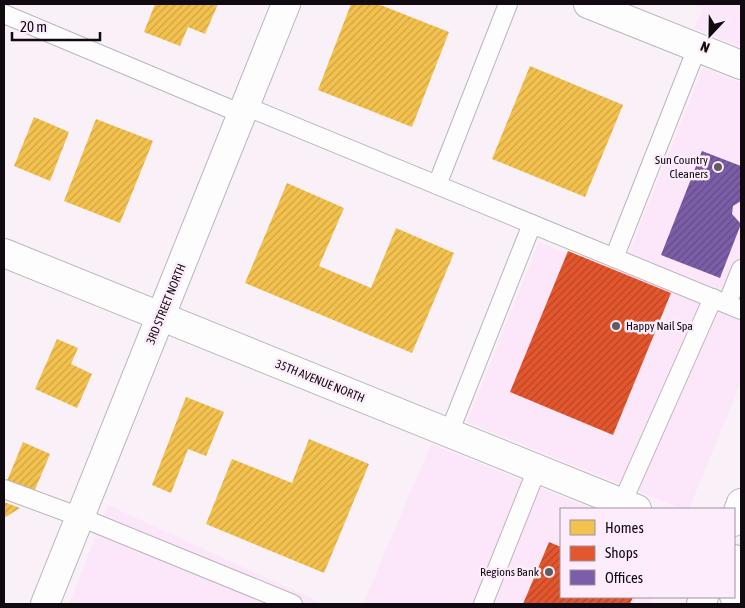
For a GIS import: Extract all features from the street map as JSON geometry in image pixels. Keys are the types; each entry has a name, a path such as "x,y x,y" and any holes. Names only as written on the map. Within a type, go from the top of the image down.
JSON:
{"street":[{"name":"3RD STREET NORTH","path":"45,604 286,4"},
{"path":"588,4 617,9 698,48 741,65"},
{"name":"35TH AVENUE NORTH","path":"4,253 629,506"},
{"path":"735,519 741,503"},
{"path":"735,564 739,583 735,593"}],"lane":[{"path":"437,185 508,4"},
{"path":"4,14 437,185 727,304"},
{"path":"614,258 698,48"},
{"path":"449,433 532,224"},
{"path":"629,506 727,304 741,269"},
{"path":"483,604 537,469"},
{"path":"4,489 80,517 293,604"}],"shaded area":[{"path":"691,4 741,4 741,47 694,28 703,9"},
{"path":"703,68 741,83 741,382 689,508 680,508 467,422 539,242 608,271 625,262"},
{"path":"431,444 590,508 560,508 560,598 654,598 651,604 363,604"},
{"path":"108,505 323,604 69,604"}],"building: Homes":[{"path":"155,4 218,4 205,34 188,27 180,46 144,32"},
{"path":"351,4 378,4 449,32 412,127 318,90"},
{"path":"530,66 623,105 585,197 492,159"},
{"path":"34,117 69,132 50,181 14,166"},
{"path":"96,119 153,141 120,223 64,201"},
{"path":"287,183 344,208 319,266 371,288 396,228 454,253 412,353 245,283"},
{"path":"57,339 78,348 71,364 92,374 77,408 35,389"},
{"path":"186,397 224,412 206,456 188,449 171,493 152,485"},
{"path":"309,439 369,464 324,573 206,524 232,459 292,483"},
{"path":"23,442 50,454 34,492 7,481"},
{"path":"4,502 20,508 4,518"}],"building: Shops":[{"path":"568,251 671,293 613,435 510,392"},
{"name":"Regions Bank","path":"549,542 560,547 560,598 633,598 630,604 523,604"}],"building: Offices":[{"path":"702,151 741,166 741,201 733,206 732,214 741,224 720,278 661,255"}],"place":[{"name":"Sun Country Cleaners","path":"718,167"},
{"name":"Happy Nail Spa","path":"616,326"},
{"name":"Regions Bank","path":"549,572"}]}
